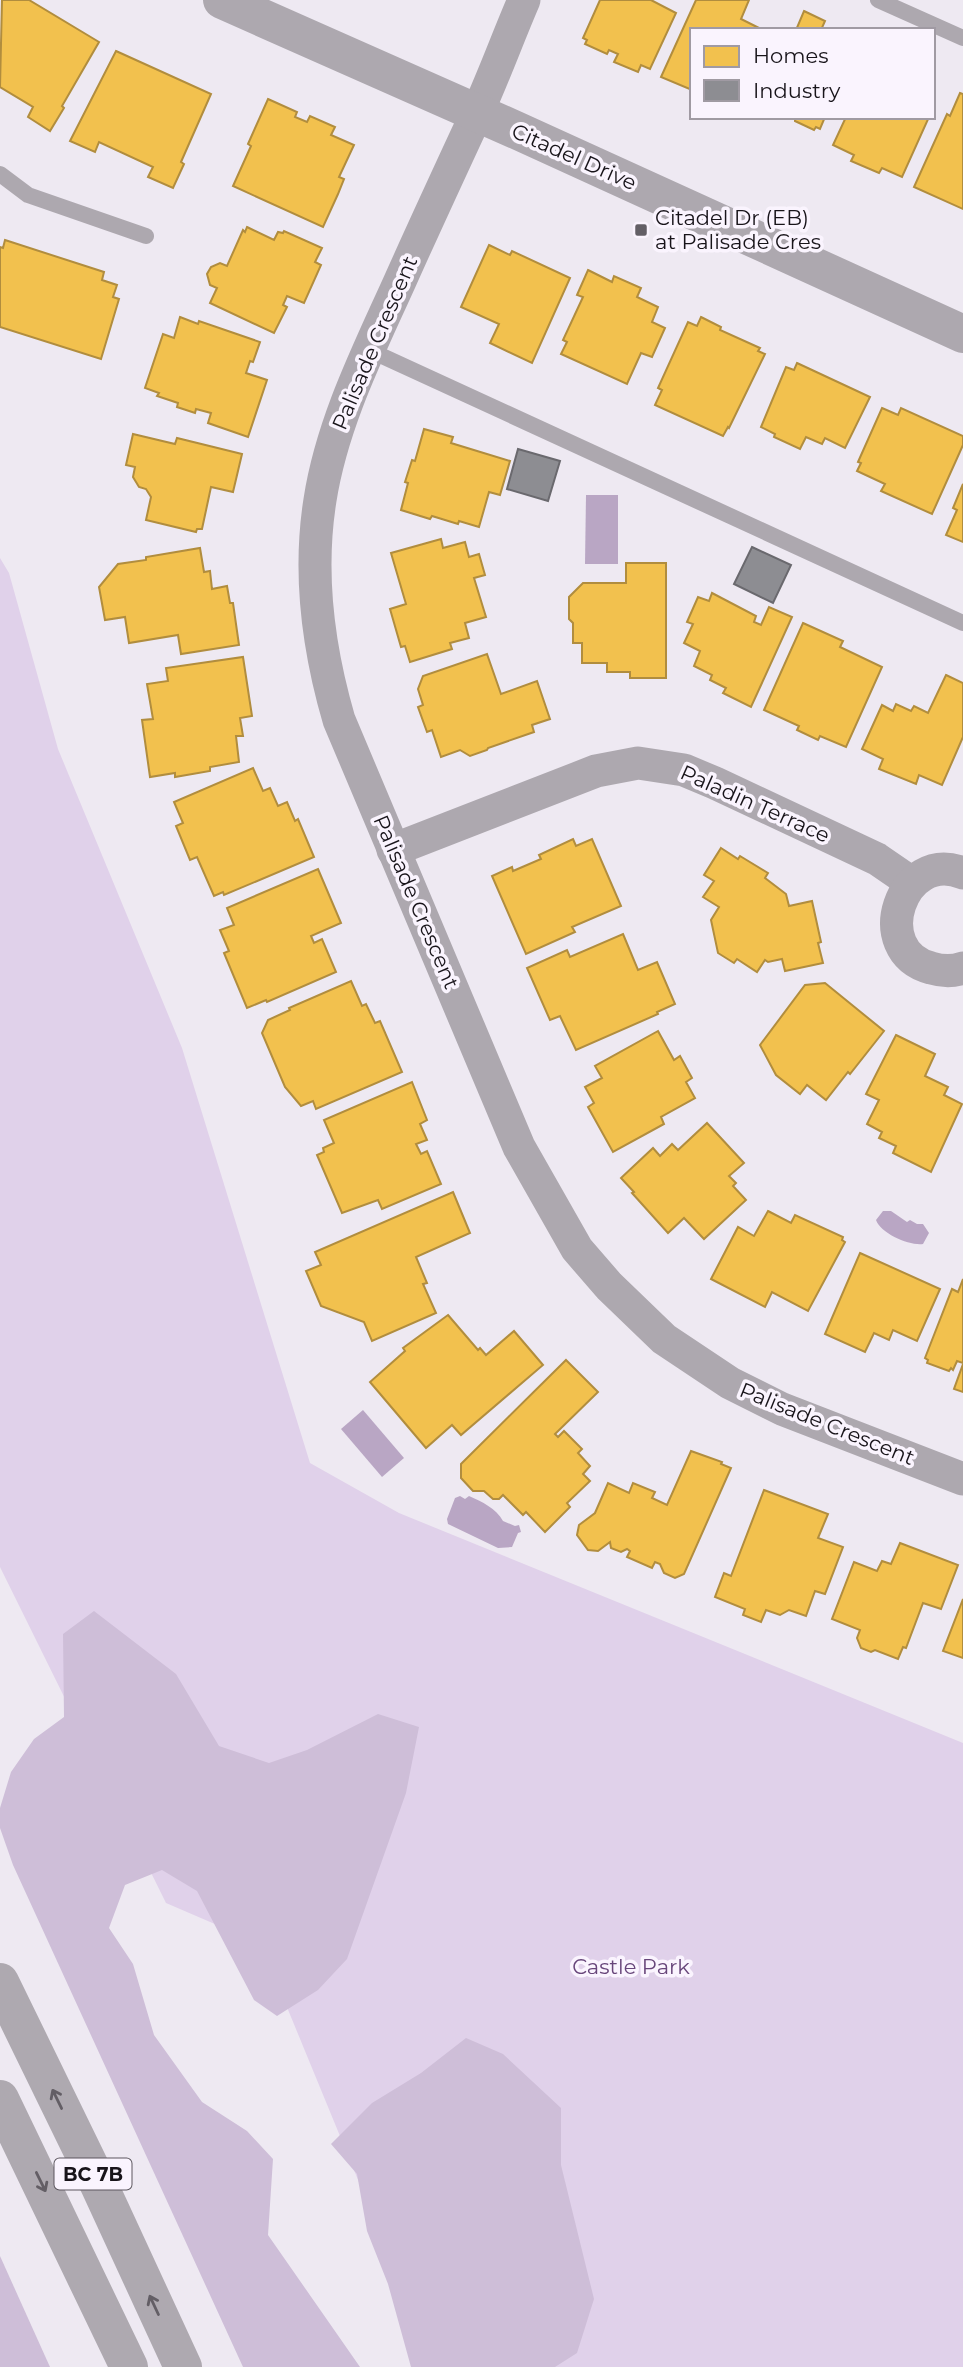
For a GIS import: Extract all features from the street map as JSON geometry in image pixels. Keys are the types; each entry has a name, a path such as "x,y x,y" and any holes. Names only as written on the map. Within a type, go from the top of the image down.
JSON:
{"highway":[{"name":"BC 7B","path":"0,1982 99,2185 183,2367"},
{"name":"BC 7B","path":"0,2099 129,2367"}],"street":[{"name":"Citadel Drive","path":"222,0 963,334"},
{"name":"Palisade Crescent","path":"524,0 477,113 354,384 327,463 319,502 314,581 325,672 339,720 519,1147 577,1249 609,1286 664,1339 730,1383 782,1409 963,1479"},
{"name":"Paladin Terrace","path":"393,850 596,771 638,763 684,770 715,783 877,859 912,883"},
{"path":"963,873 942,870 926,874 912,883 902,896 896,912 896,929 911,958 925,967 941,971 963,968"}],"lane":[{"path":"878,0 963,38"},
{"path":"0,174 28,195 146,236"},
{"path":"369,350 963,624"}],"green space":[{"name":"Castle Park","path":"0,558 9,573 58,749 182,1048 310,1463 399,1513 963,1743 963,2367 435,2367 261,1944 166,1903 0,1567"}],"shaded area":[{"path":"586,495 618,495 618,564 585,564"},
{"path":"883,1211 891,1211 907,1222 910,1220 923,1224 929,1233 923,1244 904,1241 884,1230 876,1220"},
{"path":"363,1410 404,1458 382,1477 341,1429"},
{"path":"460,1496 465,1499 469,1496 493,1509 503,1521 519,1525 521,1532 512,1547 498,1548 448,1524 447,1519 455,1498"},
{"path":"94,1611 176,1674 219,1746 269,1763 307,1750 378,1714 419,1727 406,1793 347,1959 318,1990 277,2016 254,2000 197,1891 162,1870 125,1885 109,1928 133,1964 154,2035 202,2102 247,2131 273,2159 268,2235 360,2367 243,2367 13,1865 0,1828 0,1808 11,1772 34,1739 64,1717 63,1634"},
{"path":"466,2038 503,2054 561,2108 561,2165 594,2299 577,2353 555,2367 411,2367 388,2284 367,2231 357,2174 331,2144 372,2103 421,2073"},
{"path":"0,2256 50,2367 0,2367"}],"building: Homes":[{"path":"2,0 29,0 99,42 50,131 28,117 33,107 0,87"},
{"path":"600,0 651,0 676,13 650,69 641,65 638,72 614,62 618,54 609,50 607,54 585,44 587,40 583,38"},
{"path":"696,0 749,0 741,19 759,28 690,28 690,89 661,77"},
{"path":"804,11 825,21 822,28 797,28"},
{"path":"116,51 211,94 181,162 184,164 173,188 148,177 153,167 99,142 95,152 70,141"},
{"path":"960,93 963,94 963,209 914,187 947,114 950,116"},
{"path":"268,99 297,112 295,117 307,122 310,116 335,127 331,135 354,145 339,177 344,179 323,227 233,186"},
{"path":"824,119 820,129 816,127 814,130 795,121"},
{"path":"845,119 928,119 902,177 882,168 879,173 851,161 854,155 833,145"},
{"path":"247,227 274,240 278,232 284,231 322,248 315,262 321,265 304,303 287,296 283,305 287,307 274,333 210,303 217,288 210,285 207,274 211,267 220,263 227,266 243,230 245,232"},
{"path":"5,240 104,272 102,280 117,285 113,297 119,299 101,359 0,327 0,247 3,248"},
{"path":"489,245 510,255 512,251 570,278 532,363 490,343 499,324 461,307"},
{"path":"588,270 612,282 614,276 641,288 637,297 658,307 652,322 665,328 652,357 641,353 627,384 561,354 567,342 563,340 583,297 577,295"},
{"path":"180,317 260,342 246,373 267,380 248,437 208,423 211,413 196,409 195,413 177,407 178,403 157,396 159,393 145,388 163,334 174,338"},
{"path":"701,317 721,327 720,330 760,348 758,351 765,354 723,436 655,405 662,390 658,388 688,322 697,326"},
{"path":"797,363 870,397 845,448 825,438 822,444 806,437 800,449 774,437 775,434 761,427 786,367 794,370"},
{"path":"882,408 898,415 901,408 963,436 963,445 932,514 881,491 885,484 857,471 861,463 858,462"},
{"path":"424,429 453,437 451,443 510,461 500,495 489,492 479,527 432,516 430,519 401,510 408,483 405,482 412,460 415,461"},
{"path":"133,434 175,444 177,438 242,454 233,492 211,487 202,529 197,529 196,532 146,520 151,497 146,489 139,487 133,477 135,467 126,465"},
{"path":"963,484 963,542 946,535 957,510 953,508"},
{"path":"441,539 443,548 465,542 469,557 479,554 485,575 474,578 486,617 465,623 469,638 450,643 452,649 410,662 405,646 401,647 390,609 406,604 391,553"},
{"path":"200,548 204,572 210,571 212,589 227,586 230,603 233,603 239,645 181,654 178,635 129,643 125,617 105,620 99,587 118,564"},
{"path":"626,563 666,563 666,678 630,678 630,672 607,672 607,663 582,663 582,643 573,643 569,597 583,583 626,583"},
{"path":"712,593 756,616 754,622 761,625 769,607 792,617 751,707 723,693 726,688 710,680 712,675 694,666 700,651 684,643 693,624 687,622 698,597 709,601"},
{"path":"803,623 843,641 840,647 882,667 846,747 820,736 818,740 797,730 799,726 764,710"},
{"path":"487,654 501,694 537,681 550,719 532,725 534,732 470,756 460,750 441,757 432,730 427,732 418,707 423,705 418,689 423,676"},
{"path":"243,657 252,716 240,718 243,736 236,736 239,762 210,767 210,771 175,777 175,773 150,777 142,720 153,719 147,684 168,681 166,668"},
{"path":"946,675 963,683 963,737 942,785 919,775 916,784 879,769 883,759 862,749 882,705 893,711 896,704 911,711 914,706 928,713"},
{"path":"253,768 263,791 270,788 278,806 287,802 295,821 298,819 314,857 224,895 223,892 214,896 197,857 190,860 176,826 183,823 174,802"},
{"path":"573,839 576,846 592,839 621,906 572,927 575,932 526,954 492,876 512,867 513,871 541,859 539,855"},
{"path":"721,848 768,873 765,878 786,894 789,906 812,901 823,963 785,971 782,959 768,962 765,960 757,972 737,959 734,963 718,953 711,920 719,907 703,897 714,881 704,875"},
{"path":"318,869 341,923 311,936 314,943 322,939 336,972 247,1008 224,953 229,951 220,930 234,925 227,908"},
{"path":"623,934 638,970 657,962 675,1004 576,1050 560,1016 550,1020 527,968 567,950 570,957"},
{"path":"351,981 362,1006 366,1004 375,1023 380,1021 402,1072 316,1109 313,1101 301,1106 285,1087 262,1033 268,1020"},
{"path":"825,983 884,1031 826,1100 807,1085 800,1094 776,1075 760,1045 805,985"},
{"path":"658,1031 674,1060 680,1056 692,1078 686,1082 695,1098 661,1117 664,1124 613,1152 588,1107 594,1103 585,1087 602,1078 595,1066"},
{"path":"896,1035 935,1054 925,1076 948,1087 944,1095 962,1104 931,1172 893,1153 896,1146 879,1138 882,1132 867,1124 879,1100 866,1094"},
{"path":"412,1082 427,1120 420,1124 427,1140 416,1144 421,1154 427,1151 441,1184 382,1209 378,1200 342,1213 317,1155 324,1152 323,1148 334,1143 324,1120"},
{"path":"707,1123 744,1163 729,1176 736,1183 733,1186 746,1200 704,1239 684,1218 668,1233 621,1178 653,1148 660,1156 672,1144 678,1150"},
{"path":"453,1192 470,1233 416,1257 427,1283 423,1284 436,1313 372,1341 364,1322 321,1306 306,1271 321,1265 315,1252"},
{"path":"768,1211 791,1223 795,1215 843,1237 845,1242 808,1311 772,1292 765,1307 711,1279 738,1227 754,1236"},
{"path":"860,1253 940,1289 917,1341 893,1330 889,1340 874,1333 865,1352 825,1334"},
{"path":"963,1279 963,1363 957,1361 953,1370 951,1368 949,1371 927,1363 925,1358 952,1289 958,1292"},
{"path":"448,1315 478,1350 480,1348 486,1355 514,1331 543,1365 461,1435 452,1425 426,1448 370,1382 405,1351 403,1348"},
{"path":"566,1360 598,1392 555,1434 558,1437 564,1431 582,1449 578,1453 590,1466 583,1474 590,1481 567,1503 570,1507 545,1532 526,1512 523,1515 503,1495 499,1499 493,1499 484,1491 473,1491 461,1478 461,1464"},
{"path":"963,1364 963,1392 954,1389"},
{"path":"691,1451 731,1468 684,1574 675,1578 664,1573 660,1564 655,1562 652,1568 627,1557 630,1551 627,1549 621,1552 611,1548 610,1542 598,1551 588,1550 577,1535 579,1525 595,1513 608,1483 629,1493 633,1483 655,1492 652,1498 667,1505"},
{"path":"764,1490 828,1514 818,1538 843,1547 825,1594 815,1591 806,1616 789,1610 780,1615 766,1610 761,1622 743,1615 745,1609 715,1597 724,1573 731,1576"},
{"path":"900,1543 958,1565 941,1609 923,1603 906,1648 903,1647 898,1659 861,1648 857,1638 860,1630 832,1619 854,1562 877,1571 882,1561 891,1564"},
{"path":"963,1599 963,1658 943,1651"}],"building: Industry":[{"path":"518,449 560,461 548,501 507,489"},
{"path":"752,547 791,565 773,603 734,584"}],"place":[{"name":"Citadel Dr (EB) at Palisade Cres","path":"641,230"}]}
